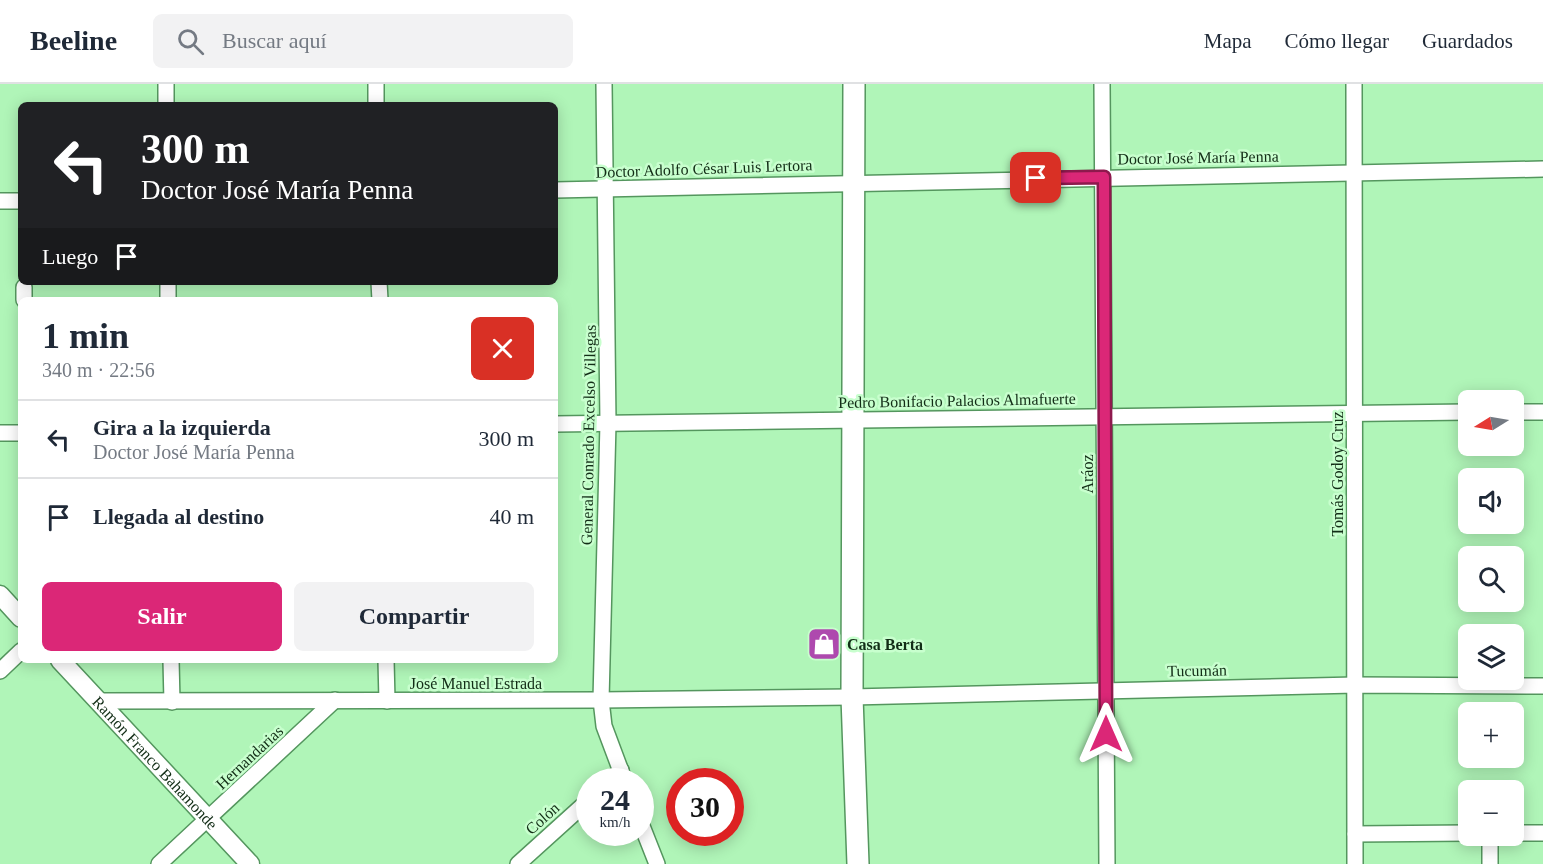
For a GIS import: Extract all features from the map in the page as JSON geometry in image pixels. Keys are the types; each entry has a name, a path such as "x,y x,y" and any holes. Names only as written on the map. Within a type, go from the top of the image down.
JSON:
{"main road":[{"path":"854,84 852,697 858,864"}],"street":[{"path":"166,84 166,102"},
{"path":"376,84 376,102"},
{"name":"General Conrado Excelso Villegas","path":"604,84 608,423 601,700 604,726 620,768"},
{"name":"Aráoz","path":"1102,84 1107,864"},
{"name":"Tomás Godoy Cruz","path":"1354,84 1355,864"},
{"name":"Doctor José María Penna","path":"854,182 1543,169"},
{"name":"Doctor Adolfo César Luis Lertora","path":"558,190 854,182"},
{"path":"0,201 18,201"},
{"name":"Pedro Bonifacio Palacios Almafuerte","path":"558,424 1458,412"},
{"path":"1524,412 1543,412"},
{"path":"0,433 18,433"},
{"path":"0,595 18,615"},
{"path":"0,671 18,654"},
{"name":"Ramón Franco Bahamonde","path":"63,663 250,864"},
{"path":"171,663 172,702"},
{"path":"386,663 387,701"},
{"name":"Tucumán","path":"852,697 1355,685 1543,686"},
{"name":"José Manuel Estrada","path":"99,701 852,697"},
{"name":"Hernandarias","path":"159,864 335,700"},
{"name":"Colón","path":"518,864 576,812"},
{"path":"1355,834 1458,833"},
{"path":"1524,833 1543,833"},
{"path":"650,846 657,864"},
{"path":"1490,846 1490,864"}],"place":[{"name":"Casa Berta","path":"824,644"}],"route":[{"path":"1036,178 1104,177 1106,734"}]}
